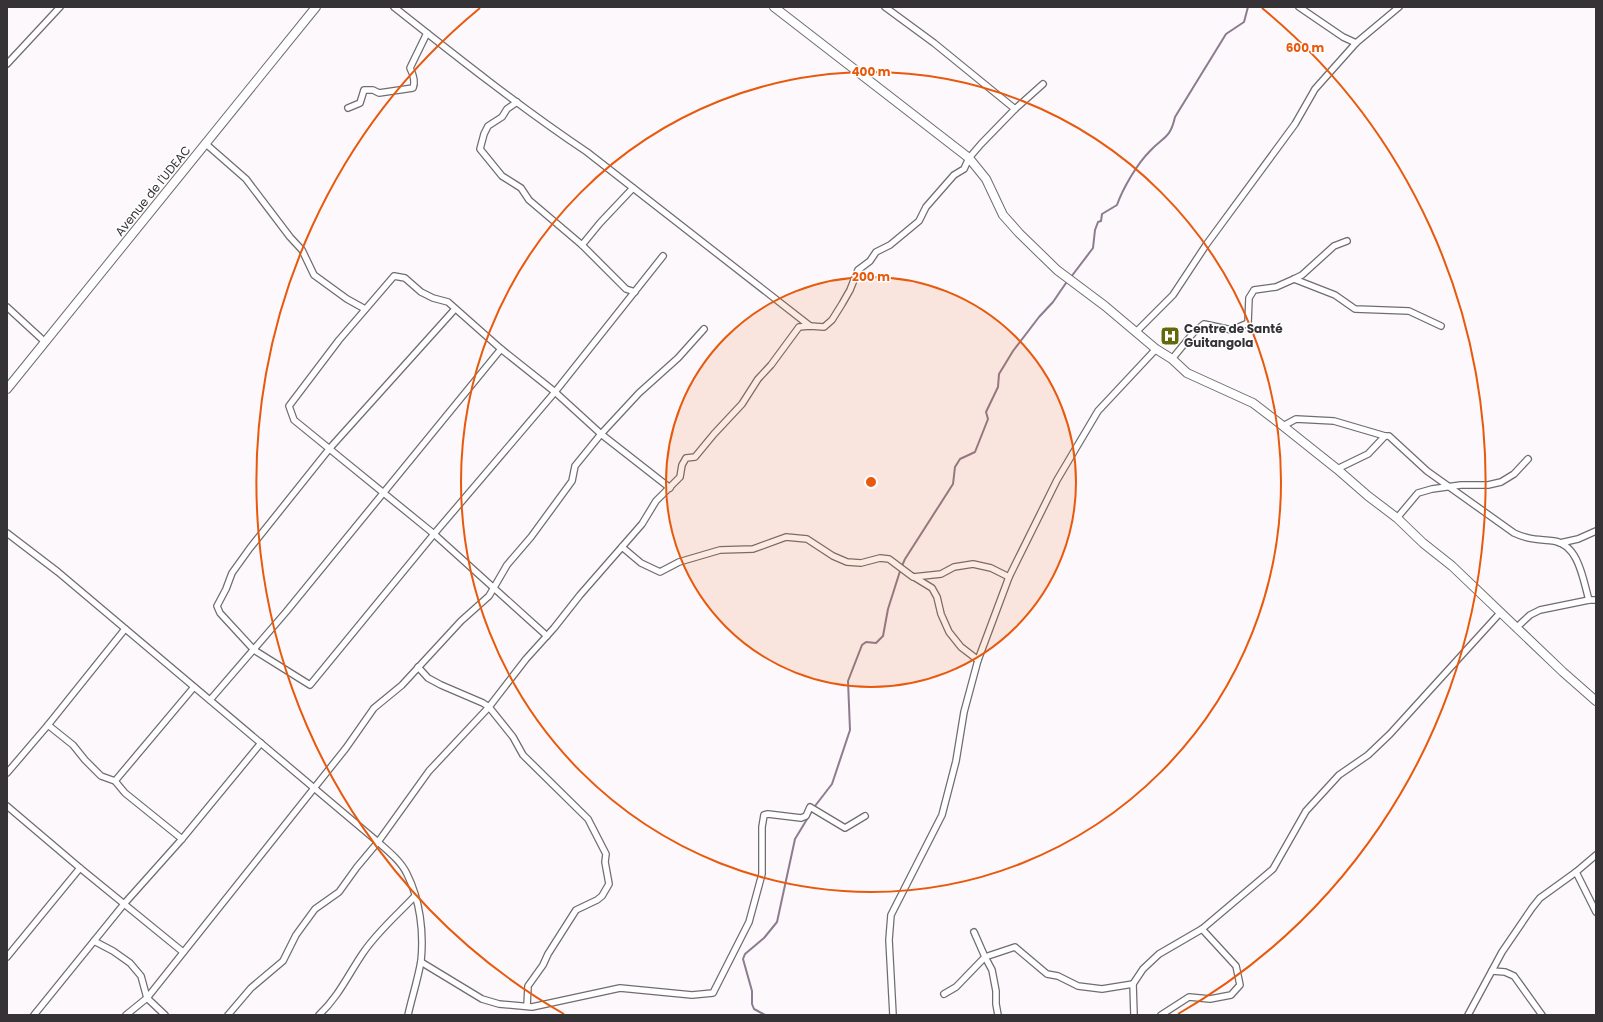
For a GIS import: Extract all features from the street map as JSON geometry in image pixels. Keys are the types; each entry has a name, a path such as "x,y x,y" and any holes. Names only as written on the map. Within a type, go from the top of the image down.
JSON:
{"street":[{"path":"7,64 60,7"},
{"name":"Avenue de I'UDEAC","path":"7,389 316,7"},
{"path":"394,7 517,102 633,188 810,326"},
{"path":"774,7 969,158 986,179 1004,215 1019,233 1057,270 1137,331 1156,349 1172,359 1187,373 1253,403 1337,469 1368,496 1397,518 1423,543 1452,566 1500,613 1596,701"},
{"path":"885,7 934,43 1014,109"},
{"path":"1299,7 1356,43"},
{"path":"1137,331 1173,296 1206,244 1295,124 1315,89 1356,43 1399,7"},
{"path":"348,108 360,102 364,90 373,90 379,93 412,88 414,85 414,76 410,68 427,33"},
{"path":"228,1015 251,988 283,961 296,935 315,910 340,892 429,771 489,707 526,659 642,524 656,501 680,477 682,465 686,458 695,457 742,404 758,379 771,366 799,327 824,327 832,320 850,290 858,270 870,261 876,252 890,245 919,221 926,207 954,175 964,169 969,158 1014,109 1043,84"},
{"path":"517,102 507,110 502,118 488,126 480,149 502,176 520,188 529,200 582,245 626,289 635,292"},
{"path":"206,144 246,179 290,237 302,250 314,275 347,299 364,309"},
{"path":"582,245 600,223 633,188"},
{"path":"1172,359 1194,332 1204,324 1232,330 1248,323 1249,298 1254,290 1276,287 1294,279 1302,274 1334,246 1347,241"},
{"path":"455,309 330,448 242,558 232,573 217,606 220,613 254,650 310,685 434,534 555,392 663,256"},
{"path":"547,636 434,534 294,420 289,406 364,309 394,276 405,278 421,292 433,298 448,302 501,349 555,392 601,434 670,488"},
{"path":"1294,279 1335,295 1355,309 1409,311 1441,326"},
{"path":"7,307 45,342"},
{"path":"126,1015 147,998 346,748 374,708 402,684 460,621 490,596 507,565 531,537 572,481 575,466 601,434 639,393 678,358 704,329"},
{"path":"210,700 254,650 382,492 501,349"},
{"path":"892,1015 889,940 891,915 942,815 956,761 964,712 978,660 1009,577 1057,480 1098,412 1156,349"},
{"path":"1283,426 1296,419 1334,422 1389,436 1427,471 1514,533 1526,538 1560,543 1567,546 1575,556 1589,600"},
{"path":"1337,469 1368,454 1385,436"},
{"path":"1397,518 1418,493 1432,489 1461,485 1488,485 1501,482 1514,474 1528,459"},
{"path":"1560,543 1578,539 1596,531"},
{"path":"7,533 58,572 378,842 400,863 407,873 415,896 422,938 421,962 408,1015"},
{"path":"622,547 641,563 660,572 679,562 720,550 753,549 786,537 807,539 833,556 846,562 860,563 880,558 888,560 932,588 937,597 940,614 949,632 960,647 978,660"},
{"path":"913,577 941,574 954,567 973,564 991,568 1009,577"},
{"path":"1516,628 1530,615 1540,610 1589,600 1596,600"},
{"path":"1134,1015 1132,984 1143,969 1159,954 1202,929 1273,869 1306,811 1338,775 1368,755 1390,734 1500,613"},
{"path":"7,773 48,725 125,629"},
{"path":"418,667 428,678 441,686 483,703 489,707 513,737 523,755 588,819 606,854 605,862 609,884 602,896 597,900 576,910 548,954 543,965 528,986 527,1006"},
{"path":"115,782 194,687"},
{"path":"48,725 74,745 85,760 101,776 115,782 126,793 182,839"},
{"path":"34,1015 124,904 182,839 261,743"},
{"path":"7,806 183,952"},
{"path":"421,962 482,998 499,1004 532,1007 620,988 692,995 713,993 749,922 762,874 762,827 764,815 768,814 801,818 806,816 813,809 845,828 865,816"},
{"path":"1468,1015 1502,952 1540,898 1576,872 1596,855"},
{"path":"7,957 80,868"},
{"path":"1576,872 1596,912"},
{"path":"319,1015 331,1004 374,939 415,896"},
{"path":"1161,1015 1189,997 1210,999 1231,995 1240,985 1236,966 1202,929"},
{"path":"974,932 992,970 998,1015"},
{"path":"94,941 130,962 141,976 147,998 165,1015"},
{"path":"944,994 956,987 985,957 1015,947 1047,974 1058,976 1078,986 1102,989 1132,984"},
{"path":"1492,971 1505,972 1514,976 1542,1015"}],"waterway":[{"path":"1071,277 1093,248 1095,230 1098,222 1101,221 1102,214 1117,205 1135,169 1150,151 1169,133 1175,117 1226,34 1244,22 1248,7"},
{"path":"765,1015 754,1009 752,1004 752,991 743,959 745,954 764,938 777,922 795,839 815,806 832,784 850,730 848,681 862,645 866,642 876,643 883,636 888,609 901,568 905,559 953,484 955,467 960,459 975,452 988,419 986,412 998,387 999,374 1013,351 1039,317 1053,302 1068,280"}],"place":[{"name":"Centre de Santé Guitangola","path":"1170,336"}]}
